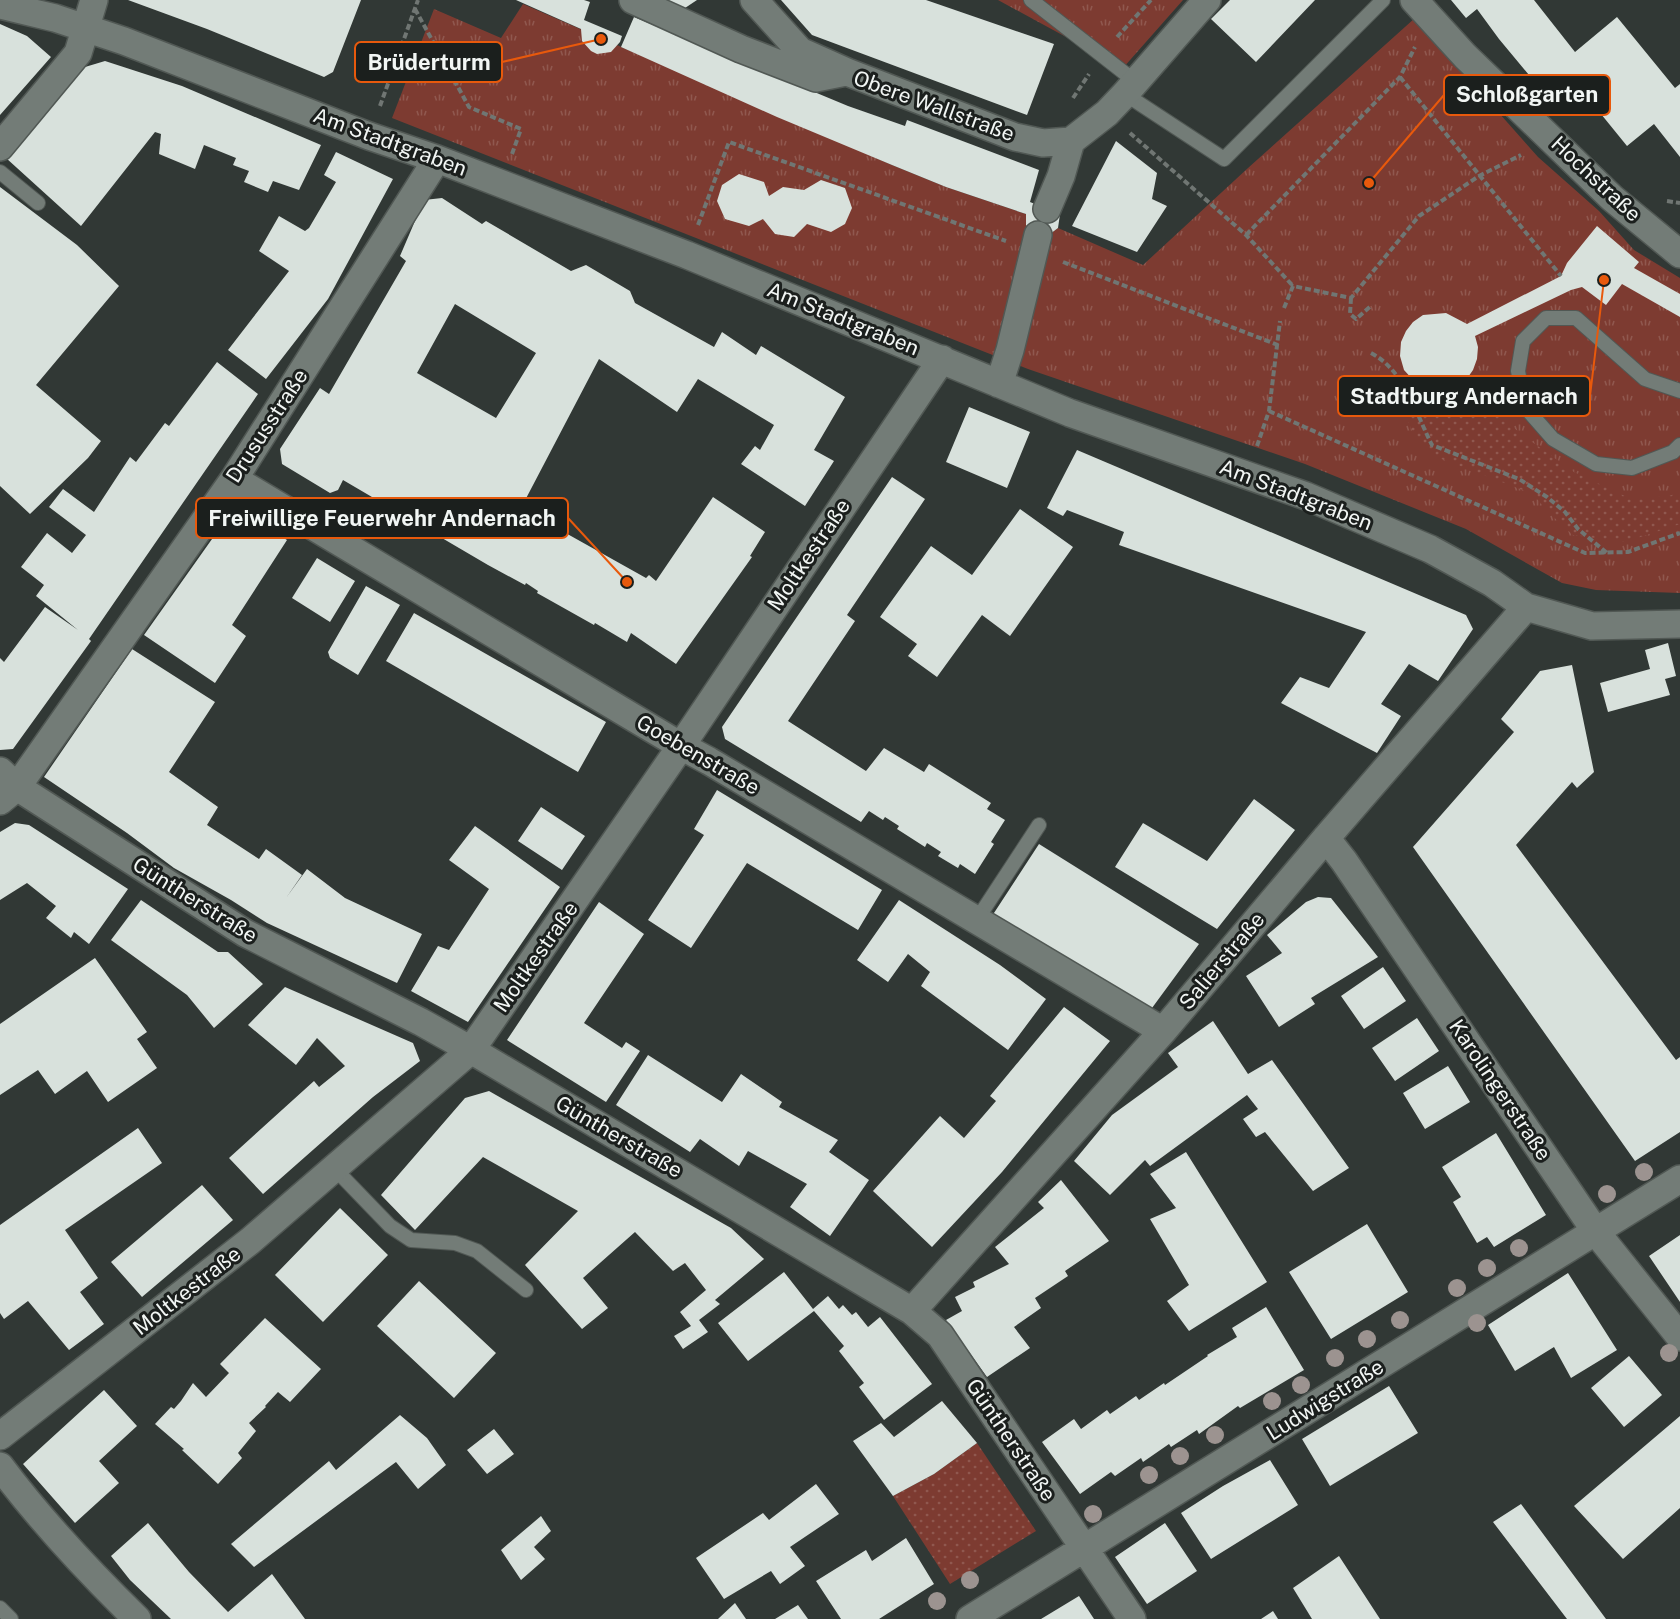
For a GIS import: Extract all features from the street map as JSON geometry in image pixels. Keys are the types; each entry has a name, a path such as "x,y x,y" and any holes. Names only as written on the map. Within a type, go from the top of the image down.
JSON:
{"street":[{"path":"0,147 78,53 94,0"},
{"name":"Obere Wallstraße","path":"633,0 741,49 816,78 848,72 1015,137 1043,143 1071,141"},
{"path":"754,0 800,51 848,72"},
{"path":"1047,209 1061,176 1071,141 1123,96 1207,0"},
{"name":"Hochstraße","path":"1414,0 1465,56 1612,198 1680,254"},
{"name":"Am Stadtgraben","path":"0,5 55,18 124,41 687,255 1070,413 1306,496 1430,549 1492,583 1526,607 1592,626 1680,624"},
{"name":"Drususstraße","path":"6,786 234,478 437,159"},
{"path":"999,384 1010,350 1036,242"},
{"name":"Moltkestraße","path":"0,1436 250,1241 471,1050 681,746 942,359"},
{"name":"Goebenstraße","path":"234,478 1163,1031"},
{"name":"Salierstraße","path":"912,1311 1163,1031 1526,607"},
{"name":"Güntherstraße","path":"6,786 245,933 421,1022 471,1050 912,1311 940,1335 1132,1619"},
{"name":"Karolingerstraße","path":"1326,838 1344,861 1596,1232 1680,1337"},
{"name":"Ludwigstraße","path":"970,1619 1680,1179"},
{"path":"0,1466 24,1498 104,1587 137,1619"}],"lane":[{"path":"1031,0 1123,96 1224,159 1383,0"},
{"path":"0,172 38,203"},
{"path":"1680,391 1645,379 1576,318 1546,318 1523,341 1518,371 1525,407 1553,439 1596,464 1632,468 1673,452 1680,445"},
{"path":"976,921 1039,825"},
{"path":"335,1169 390,1226 411,1240 455,1243 477,1251 526,1290"},
{"path":"0,1608 11,1619"}],"path":[{"path":"383,98 418,0"},
{"path":"415,9 469,107 521,129"},
{"path":"1246,235 1400,77 1419,41"},
{"path":"1400,77 1560,276"},
{"path":"1123,96 1293,286 1351,298"},
{"path":"687,255 729,142 1036,242 1278,345"},
{"path":"1372,305 1356,319 1350,314 1351,298 1419,216 1479,176 1525,153 1556,143"},
{"path":"1284,308 1293,286"},
{"path":"1280,321 1269,411 1585,554 1628,552 1680,533"},
{"path":"1371,353 1383,359 1409,393 1432,445 1519,479 1547,497 1565,512 1578,529 1608,553"}],"green space":[{"path":"998,0 1183,0 1123,68"},
{"path":"523,4 892,165 946,187 1026,214 1046,237 1058,228 1143,265 1415,18 1538,157 1599,211 1634,250 1680,278 1680,593 1596,590 1562,583 1466,529 1305,464 1028,369 392,118 434,9 501,38"},
{"path":"1405,387 1441,397 1478,397 1521,434 1574,472 1631,499 1669,496 1680,492 1680,524 1625,542 1573,535 1547,511 1533,494 1439,458 1417,442 1403,402"},
{"path":"977,1443 1036,1531 950,1584 893,1496 934,1474"}],"building":[{"path":"128,0 361,0 333,72 324,77 207,29"},
{"path":"516,0 584,0 590,2 584,20 622,36 620,42 611,52 597,54 582,41 581,29"},
{"path":"659,0 697,0 682,10"},
{"path":"781,0 926,0 1054,44 1027,115 812,35"},
{"path":"1230,0 1315,0 1256,62 1211,19"},
{"path":"1451,0 1534,0 1575,52 1617,17 1675,88 1680,84 1680,157 1654,124 1627,146 1575,82 1549,99 1477,9 1466,18"},
{"path":"634,17 848,106 905,126 907,120 1039,170 1030,202 1060,214 1058,228 1046,237 1034,234 1026,225 1026,214 946,187 892,165 777,117 621,47"},
{"path":"0,24 27,36 51,57 0,115"},
{"path":"105,61 182,86 321,145 299,190 273,181 268,192 244,182 249,171 233,165 236,158 204,145 195,169 159,154 161,134 155,132 81,226 6,158 85,67"},
{"path":"1116,141 1157,173 1152,199 1167,206 1137,252 1072,226"},
{"path":"336,152 393,179 328,299 266,379 228,350 289,271 259,251 279,216 305,231 309,228 336,182 324,175"},
{"path":"739,174 764,182 769,196 783,187 804,190 821,180 845,188 852,208 845,224 831,232 807,224 794,237 775,234 763,219 749,226 725,219 717,201 722,185"},
{"path":"0,187 77,245 119,286 36,385 101,441 88,458 30,514 0,486"},
{"path":"442,198 482,224 486,221 571,271 586,265 630,291 635,303 714,347 722,332 756,355 761,346 845,397 814,450 834,461 805,506 741,464 755,446 760,450 774,425 698,379 677,412 599,359 521,508 646,578 649,575 656,581 713,497 765,532 750,556 752,557 676,664 631,633 627,642 595,623 594,625 537,593 538,591 526,583 525,585 488,565 343,480 338,490 330,493 282,464 280,449 320,388 329,394 406,261 400,256 424,200","holes":["455,304 536,353 496,418 417,373"]},
{"path":"1597,226 1639,262 1634,268 1680,294 1680,317 1622,284 1606,305 1582,287 1571,290 1475,336 1478,347 1473,370 1466,380 1454,388 1440,390 1426,388 1414,381 1404,370 1400,356 1401,342 1413,322 1423,315 1446,313 1467,324 1561,276 1567,263"},
{"path":"217,362 258,394 89,639 91,641 13,749 0,750 0,658 4,662 45,607 78,630 36,596 44,585 21,567 47,533 72,553 86,535 49,507 63,489 94,512 130,457 136,462 165,423 169,426"},
{"path":"969,407 1030,432 1007,488 946,462"},
{"path":"1077,450 1466,615 1473,629 1438,681 1409,664 1381,704 1401,716 1377,753 1281,703 1300,677 1329,688 1366,632 1119,545 1124,532 1067,510 1063,516 1047,508"},
{"path":"892,477 925,499 847,615 855,621 788,721 866,771 884,748 924,772 929,764 991,803 987,809 1005,820 991,842 994,844 975,874 960,864 958,868 938,856 941,852 927,843 925,847 897,829 899,826 885,817 883,820 869,811 861,822 725,739 722,727"},
{"path":"234,508 287,540 232,625 246,636 215,683 144,635"},
{"path":"1020,509 1073,547 1010,636 982,615 937,677 908,656 917,644 880,617 931,546 972,575"},
{"path":"317,558 355,581 330,622 292,598"},
{"path":"366,586 400,605 358,675 330,658 328,652"},
{"path":"414,613 606,722 578,772 386,661"},
{"path":"1668,643 1676,676 1665,679 1670,695 1608,712 1600,683 1650,669 1645,650"},
{"path":"132,649 215,702 169,772 218,807 207,825 259,859 266,849 302,875 286,898 307,869 345,898 422,934 397,983 267,923 174,868 44,777"},
{"path":"1572,665 1594,772 1577,788 1572,782 1516,845 1676,1060 1680,1057 1680,1132 1635,1161 1413,847 1514,732 1501,719 1540,671"},
{"path":"717,790 882,890 858,930 747,863 691,948 648,920 704,835 694,829"},
{"path":"1254,799 1295,830 1217,929 1115,867 1143,823 1207,861"},
{"path":"541,807 585,836 562,870 518,841"},
{"path":"15,823 29,825 128,889 89,944 74,932 71,938 46,918 56,906 27,883 0,900 0,832"},
{"path":"475,826 560,887 468,1022 411,991 438,946 449,950 489,889 449,860"},
{"path":"1039,844 1199,944 1152,1008 992,916"},
{"path":"1318,897 1331,898 1378,957 1311,998 1315,1004 1279,1027 1246,976 1282,953 1267,935 1306,902"},
{"path":"141,900 218,952 228,952 263,984 214,1028 187,995 111,940"},
{"path":"899,900 1000,965 1046,999 1008,1050 921,986 930,972 908,954 888,982 857,960"},
{"path":"599,902 644,934 584,1023 622,1048 626,1042 640,1051 606,1102 507,1040"},
{"path":"95,958 147,1032 137,1039 157,1068 108,1102 87,1071 55,1094 38,1070 0,1095 0,1024"},
{"path":"1383,967 1406,1001 1364,1029 1341,996"},
{"path":"285,987 413,1043 420,1061 373,1097 263,1194 229,1158 314,1081 319,1087 345,1066 317,1038 296,1065 248,1025"},
{"path":"1064,1007 1110,1041 1002,1172 932,1247 873,1191 940,1116 964,1138 996,1101 990,1096"},
{"path":"1417,1018 1439,1051 1395,1081 1372,1048"},
{"path":"1213,1021 1248,1074 1272,1060 1349,1168 1313,1191 1265,1132 1256,1137 1243,1119 1258,1109 1247,1095 1150,1166 1145,1160 1110,1195 1074,1161 1112,1115 1178,1067 1168,1053"},
{"path":"648,1055 722,1102 741,1074 782,1102 779,1107 838,1140 829,1152 869,1180 830,1236 790,1207 807,1184 748,1151 739,1166 700,1139 690,1152 616,1105"},
{"path":"1448,1066 1470,1102 1425,1129 1403,1093"},
{"path":"489,1091 731,1228 764,1259 715,1300 720,1304 699,1320 708,1332 683,1349 674,1336 691,1326 680,1312 706,1290 685,1263 673,1271 635,1232 583,1278 608,1308 582,1329 525,1265 578,1211 483,1157 415,1230 381,1195 465,1098"},
{"path":"138,1128 162,1163 65,1230 98,1278 80,1292 104,1324 69,1350 28,1301 4,1319 0,1313 0,1225"},
{"path":"1496,1133 1546,1215 1494,1247 1487,1237 1477,1243 1453,1202 1461,1197 1442,1167"},
{"path":"1186,1152 1267,1282 1189,1331 1167,1301 1189,1285 1150,1219 1176,1208 1150,1174"},
{"path":"1061,1180 1109,1241 1065,1271 1068,1276 1035,1298 1041,1308 1014,1327 1030,1348 987,1377 946,1320 962,1311 955,1297 975,1287 973,1282 1009,1264 995,1247 1044,1208 1038,1202"},
{"path":"202,1185 233,1220 142,1297 111,1262"},
{"path":"340,1208 388,1255 323,1322 275,1275"},
{"path":"1367,1224 1408,1292 1331,1339 1289,1272"},
{"path":"1680,1235 1680,1302 1649,1256"},
{"path":"784,1272 813,1309 828,1296 839,1309 843,1305 852,1315 856,1312 868,1327 880,1317 932,1384 884,1420 859,1387 864,1383 839,1351 844,1346 814,1311 748,1361 718,1323"},
{"path":"1568,1273 1617,1350 1571,1378 1554,1347 1515,1371 1488,1325"},
{"path":"419,1281 496,1353 454,1398 377,1326"},
{"path":"1266,1307 1304,1370 1240,1408 1238,1406 1199,1434 1197,1430 1171,1447 1169,1444 1143,1462 1141,1458 1115,1476 1111,1472 1080,1494 1042,1442 1074,1419 1081,1429 1107,1410 1110,1414 1136,1396 1139,1400 1164,1383 1165,1385 1237,1337 1232,1328"},
{"path":"265,1318 321,1369 290,1402 278,1392 249,1423 256,1431 238,1453 242,1458 218,1484 182,1450 184,1449 155,1424 171,1407 174,1409 193,1383 206,1397 229,1373 220,1364"},
{"path":"1629,1356 1662,1395 1624,1427 1591,1388"},
{"path":"1389,1386 1418,1433 1330,1486 1302,1439"},
{"path":"104,1390 137,1426 99,1461 119,1483 75,1523 23,1464"},
{"path":"942,1401 977,1443 934,1474 893,1496 853,1441 881,1423 894,1437"},
{"path":"400,1415 427,1438 446,1465 418,1489 396,1462 254,1567 231,1544 329,1461 336,1470"},
{"path":"1680,1416 1680,1508 1623,1559 1574,1506"},
{"path":"494,1429 514,1454 487,1474 467,1450"},
{"path":"1270,1460 1298,1505 1211,1559 1181,1513"},
{"path":"816,1484 839,1514 790,1547 805,1566 780,1584 771,1571 724,1599 696,1558 763,1513 769,1520"},
{"path":"1521,1504 1606,1619 1567,1619 1493,1522"},
{"path":"541,1516 551,1531 534,1547 545,1559 521,1580 501,1550"},
{"path":"148,1523 189,1572 228,1612 272,1574 305,1619 171,1619 130,1580 111,1556"},
{"path":"1165,1523 1197,1571 1147,1604 1115,1557"},
{"path":"906,1538 934,1584 879,1619 841,1619 816,1581 866,1550 872,1561"},
{"path":"1339,1556 1380,1619 1312,1619 1293,1588"},
{"path":"1079,1596 1094,1619 1041,1619"},
{"path":"735,1603 746,1619 718,1619"},
{"path":"798,1605 808,1619 775,1619"},
{"path":"1273,1611 1278,1619 1261,1619"}],"place":[{"name":"Brüderturm","path":"601,39"},
{"name":"Schloßgarten","path":"1369,183"},
{"name":"Stadtburg Andernach","path":"1604,280"},
{"name":"Freiwillige Feuerwehr Andernach","path":"627,582"}]}
